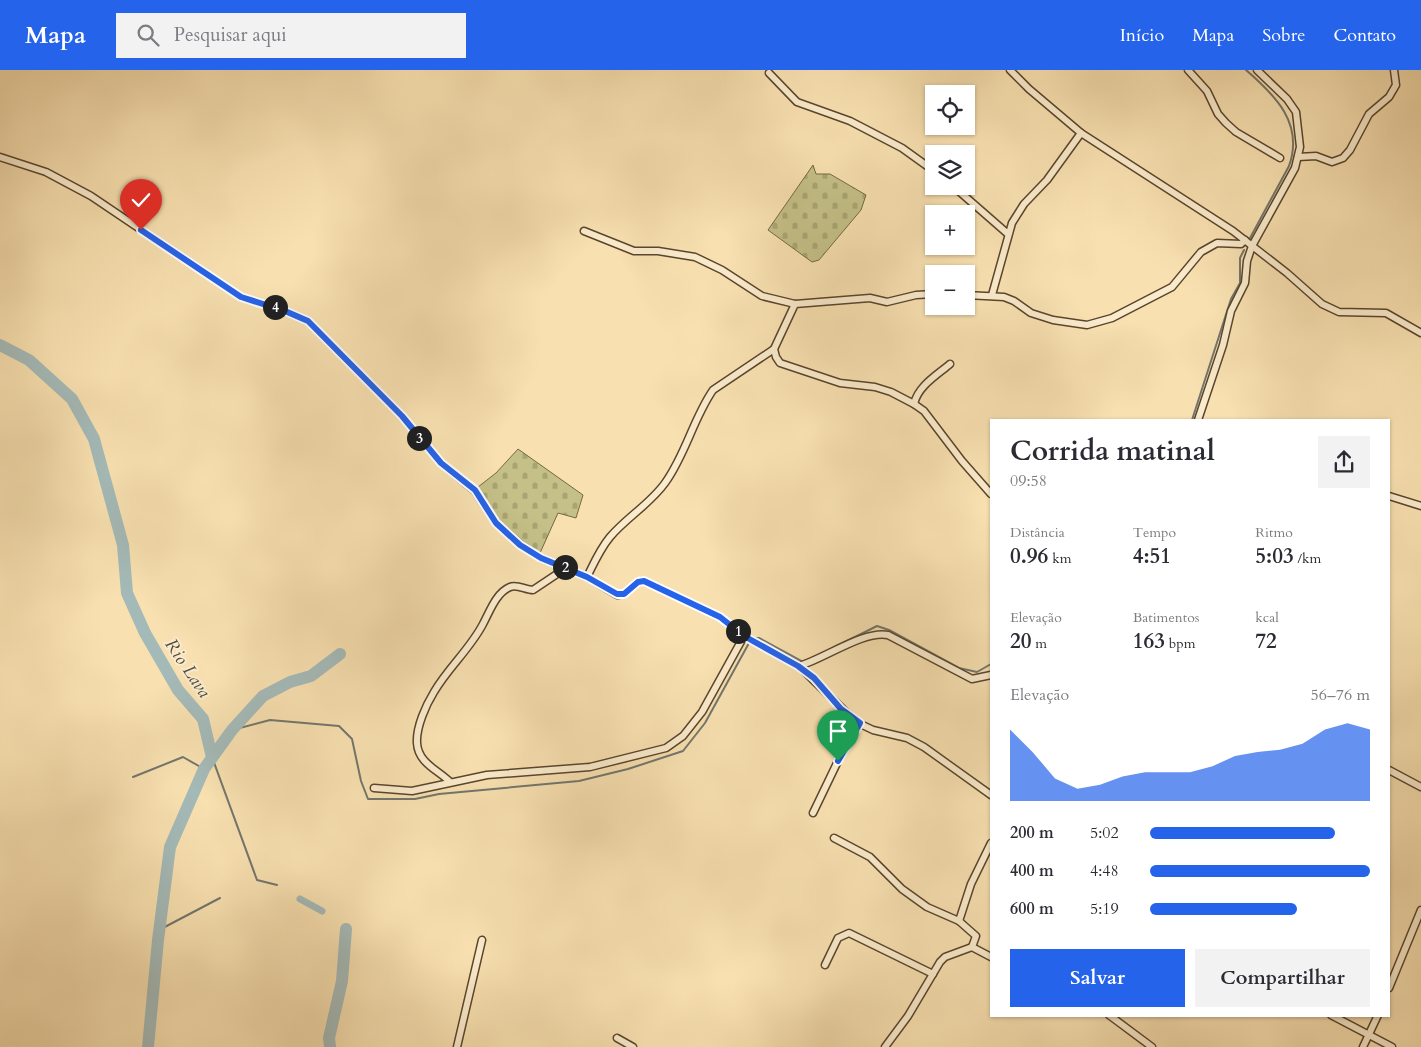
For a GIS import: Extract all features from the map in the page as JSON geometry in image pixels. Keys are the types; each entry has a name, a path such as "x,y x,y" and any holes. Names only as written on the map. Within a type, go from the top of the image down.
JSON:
{"street":[{"path":"1010,70 1029,89 1081,133 1245,240 1326,307 1347,313 1386,313 1421,332"},
{"path":"1188,70 1207,91 1218,114 1226,123 1236,132 1280,158"},
{"path":"1198,419 1223,345 1231,311 1245,283 1247,261 1252,246 1295,168 1298,157 1300,134 1296,112 1288,99 1257,70"},
{"path":"1298,157 1316,156 1332,162 1343,158 1350,150 1369,114 1389,96 1396,85 1394,70"},
{"path":"769,73 797,102 850,121 902,148 925,165"},
{"path":"992,295 1008,234 1024,204 1047,180 1081,133"},
{"path":"0,157 46,172 91,196 241,297 285,311 308,321 402,416 441,463 475,490 496,523 520,545 541,558 587,577 620,595 638,582 644,581 720,617 744,636 798,666 814,678 841,709 860,723 881,732 907,738 924,747 990,795"},
{"path":"963,195 1008,234"},
{"path":"584,231 634,251 658,251 695,257 722,270 762,296 795,304 870,298 887,302 925,294"},
{"path":"975,295 992,295 1014,301 1031,312 1053,320 1081,325 1103,322 1172,287 1201,252 1214,244 1220,242 1241,244 1245,240"},
{"path":"587,577 602,548 611,536 646,505 673,471 685,450 706,400 713,390 774,349 795,304"},
{"path":"774,349 780,363 840,383 875,387 891,392 914,404 924,412 962,461 990,493"},
{"path":"914,404 916,397 926,384 950,364"},
{"path":"1390,496 1421,506"},
{"path":"450,782 425,763 418,748 419,731 433,693 482,626 495,601 509,588 515,586 533,590 566,568"},
{"path":"798,666 818,660 868,636 879,633 888,634 972,679 990,675"},
{"path":"374,788 412,791 487,775 590,767 625,760 670,746 683,736 702,712 744,636"},
{"path":"813,813 838,761 860,723"},
{"path":"1390,770 1421,786"},
{"path":"834,838 870,857 902,889 927,907 959,921 976,936 972,947"},
{"path":"959,921 968,892 990,845"},
{"path":"1390,986 1421,910"},
{"path":"825,966 838,938 849,933 933,974"},
{"path":"457,1047 482,940"},
{"path":"885,1047 945,957 972,947 990,956"},
{"path":"1112,1017 1152,1047"},
{"path":"1335,1017 1392,1047"},
{"path":"1363,1047 1377,1017"},
{"path":"617,1038 633,1047"}],"green space":[{"path":"813,165 816,174 830,174 866,195 861,210 819,260 812,262 768,230"},
{"path":"518,449 583,495 576,518 558,513 540,553 519,540 503,525 490,508 478,487 496,473"}],"waterway":[{"path":"1246,70 1277,101 1290,124 1293,137 1293,151 1289,166 1249,240"},
{"path":"1192,419 1231,299 1240,283 1240,258 1244,250"},
{"name":"Rio Lava","path":"0,345 29,360 72,399 94,439 123,545 127,593 145,633 178,690 203,719 212,757"},
{"path":"843,643 877,626 889,630 959,668 977,672 990,665"},
{"path":"755,638 759,638 803,662"},
{"path":"232,730 270,720 339,726 352,739 361,781 368,799 415,799 439,794 579,781 628,769 683,751 705,723 749,643"},
{"name":"Rio Lava","path":"148,1047 158,940 170,847 204,769 232,730 263,696 290,682 311,676 340,654"},
{"path":"133,777 183,757 204,769"},
{"path":"212,757 257,880 277,885"},
{"path":"159,930 220,898"},
{"path":"300,899 322,911"},
{"path":"330,1047 329,1038 342,981 346,929"}],"route":[{"path":"141,230 241,297 299,316 308,321 355,371 402,416 441,463 475,490 496,523 520,545 541,558 587,577 620,595 624,594 638,582 644,581 692,602 720,617 744,636 798,666 814,678 841,709 856,722 860,723 851,742 838,761"}]}
